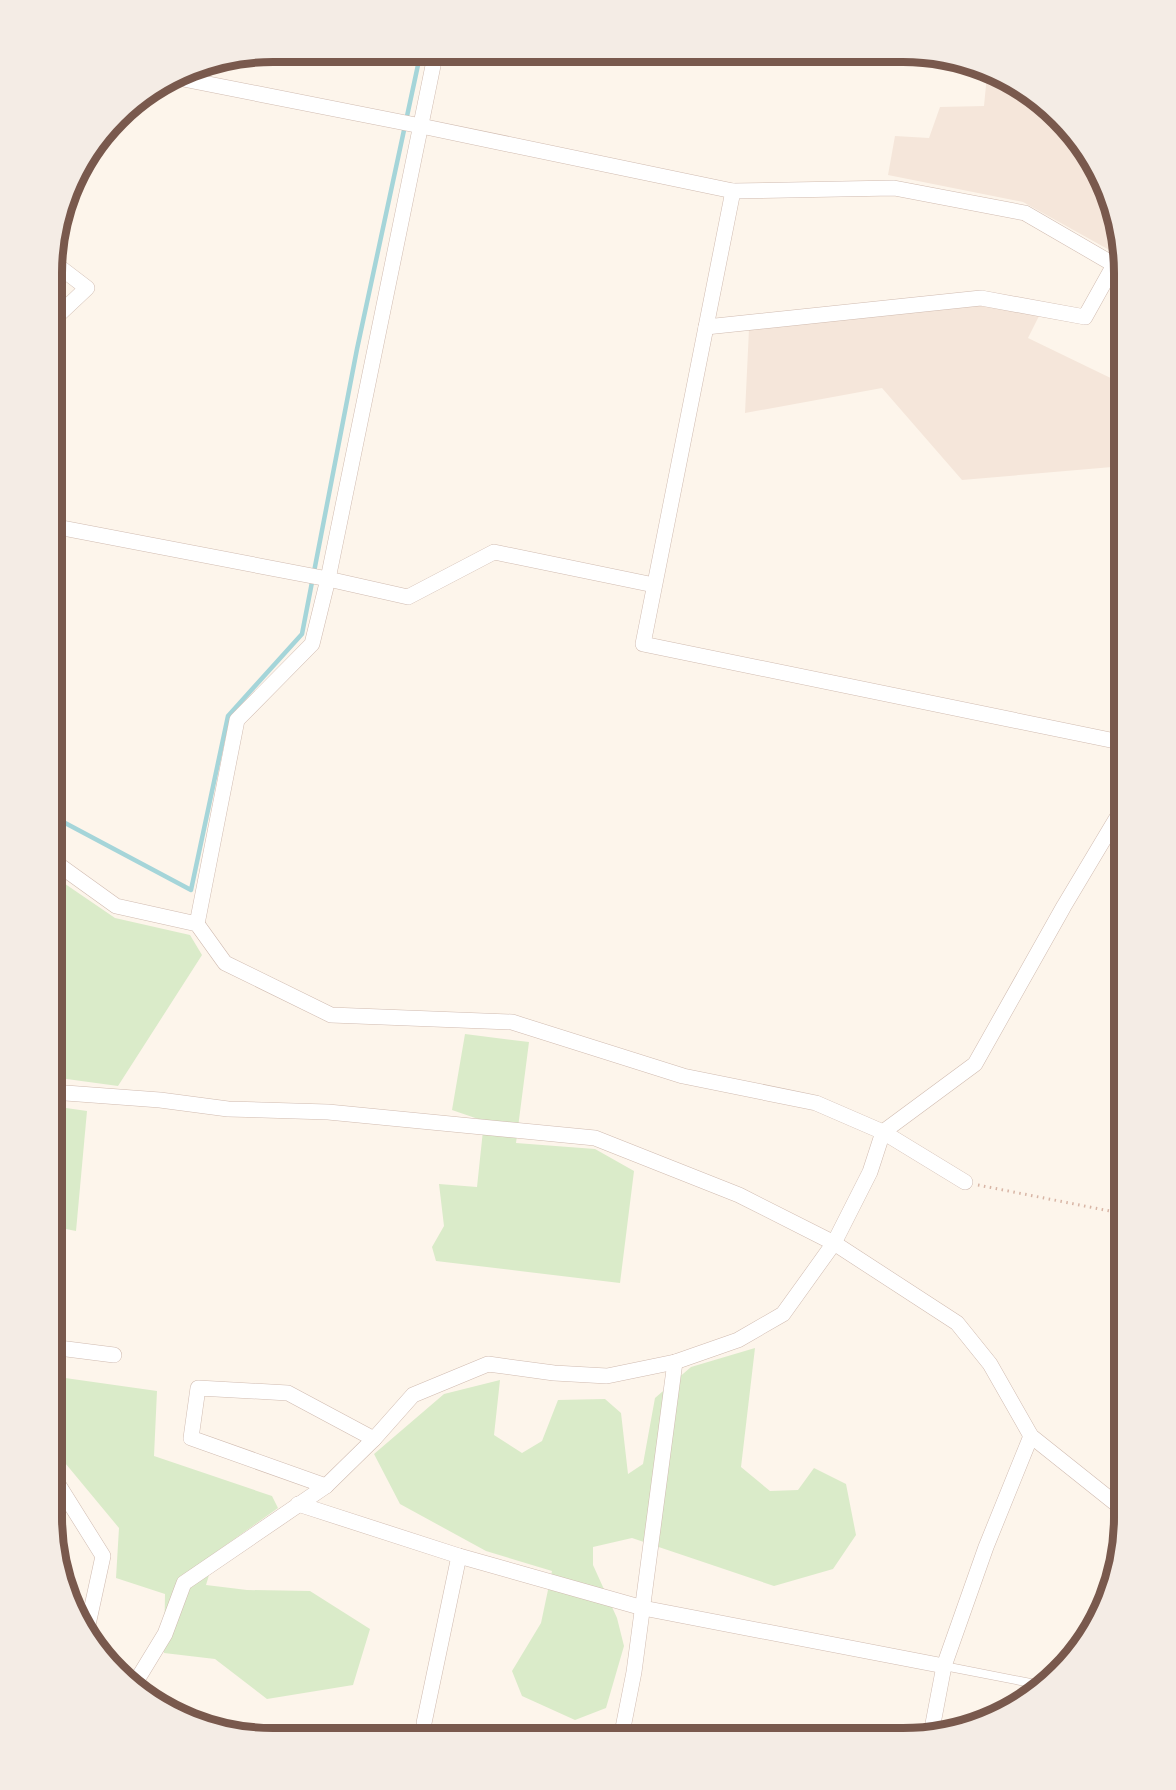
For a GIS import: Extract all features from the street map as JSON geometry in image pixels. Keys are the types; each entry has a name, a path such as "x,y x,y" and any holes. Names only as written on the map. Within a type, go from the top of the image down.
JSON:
{"street":[{"path":"197,924 237,720 312,644 328,579 434,62"},
{"path":"187,80 421,126 733,192 894,188 1024,213 1114,265"},
{"path":"733,192 643,644 1114,740"},
{"path":"62,269 87,288 62,312"},
{"path":"706,327 981,298 1085,317 1114,275"},
{"path":"62,528 328,579 408,597 494,552 654,585"},
{"path":"136,1678 165,1634 184,1583 326,1486 374,1439 413,1395 488,1364 554,1373 607,1376 675,1362 738,1340 783,1314 834,1243 870,1172 883,1132 975,1064 1114,822"},
{"path":"62,867 116,906 197,924 225,963 331,1015 512,1022 683,1076 816,1103 883,1132 965,1182"},
{"path":"62,1093 160,1100 228,1109 328,1112 595,1138 739,1195 834,1243 957,1323 990,1364 1031,1436 1114,1501"},
{"path":"62,1348 114,1355"},
{"path":"623,1728 634,1672 675,1362"},
{"path":"326,1486 191,1438 198,1388 288,1393 374,1439"},
{"path":"932,1727 944,1666 986,1547 1031,1436"},
{"path":"62,1491 103,1556 89,1621"},
{"path":"298,1504 459,1556 643,1608 944,1666"},
{"path":"424,1723 459,1556"}],"lane":[{"path":"944,1666 1034,1684"}],"path":[{"path":"965,1182 1114,1212"}],"shaded area":[{"path":"987,79 1021,97 1062,133 1079,155 1093,179 1107,218 1114,252 1023,202 888,175 895,136 929,138 940,107 984,106"},
{"path":"982,303 1039,316 1028,338 1114,380 1114,468 962,480 882,388 745,413 749,329"}],"green space":[{"path":"62,882 115,918 190,935 202,955 118,1086 62,1078"},
{"path":"465,1034 529,1042 516,1143 595,1149 634,1171 620,1283 436,1261 432,1247 444,1226 439,1184 477,1187 484,1121 452,1110"},
{"path":"62,1107 87,1111 76,1231 62,1228"},
{"path":"755,1348 741,1467 770,1491 798,1490 814,1468 846,1484 856,1535 833,1569 774,1586 632,1538 593,1547 593,1565 617,1618 624,1646 606,1708 575,1720 522,1696 512,1671 541,1623 552,1571 486,1551 400,1504 374,1454 444,1394 500,1380 494,1435 522,1453 542,1441 558,1400 605,1399 621,1413 628,1474 643,1464 655,1398 691,1367"},
{"path":"62,1378 157,1391 154,1456 272,1496 278,1508 216,1552 206,1585 247,1590 310,1591 370,1629 353,1685 267,1699 215,1659 164,1653 165,1594 116,1578 119,1528 62,1459"}],"waterway":[{"path":"62,821 191,890 228,716 302,634 357,349 419,62"}]}
